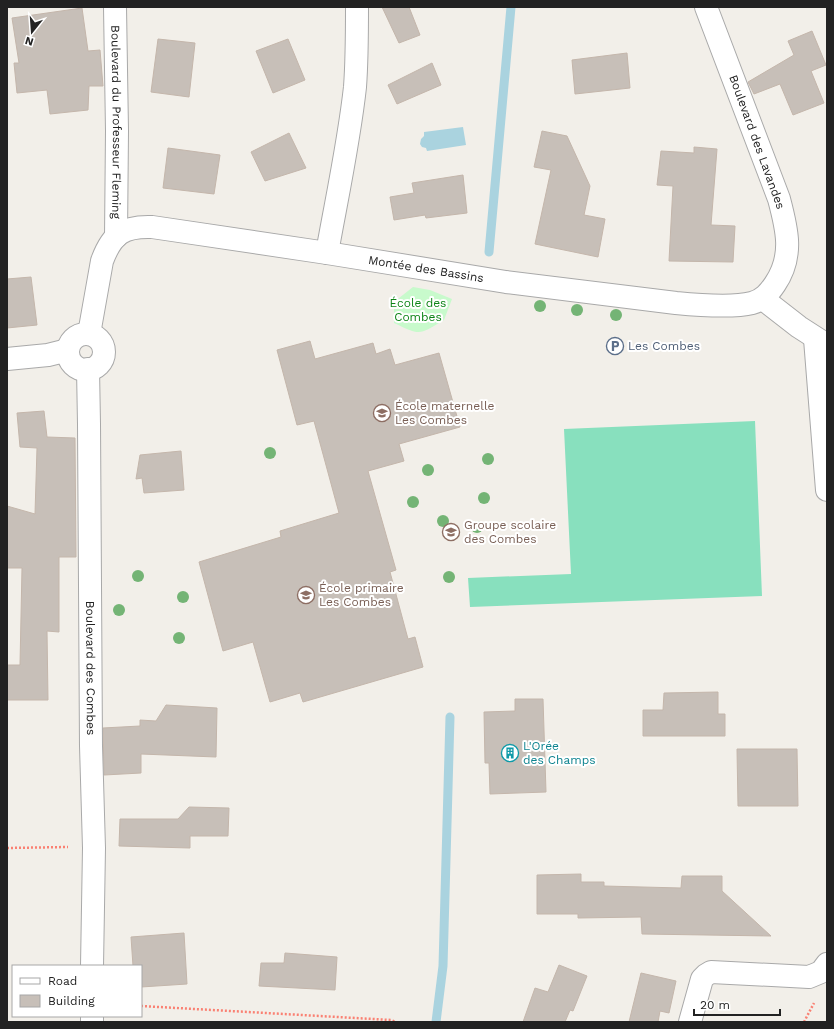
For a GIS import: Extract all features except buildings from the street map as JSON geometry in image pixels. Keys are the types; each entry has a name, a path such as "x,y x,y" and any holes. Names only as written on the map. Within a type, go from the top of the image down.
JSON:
{"street":[{"name":"Boulevard du Professeur Fleming","path":"115,7 117,131 116,237"},
{"path":"327,253 347,144 352,106 357,60 357,7"},
{"name":"Boulevard des Lavandes","path":"706,7 776,191 785,220 788,240 785,264 780,277 763,299"},
{"name":"Montée des Bassins","path":"89,334 102,261 109,246 116,237 124,230 131,228 152,227 506,282 676,303 699,305 744,304 763,299"},
{"path":"763,299 821,342 827,490"},
{"path":"89,334 99,339 104,350 102,360 94,368 78,368 70,360 68,350 73,340 78,336 89,334"},
{"path":"7,359 48,355 68,350"},
{"name":"Boulevard des Combes","path":"88,369 90,424 91,746 94,848 92,965"},
{"path":"690,1022 702,979 711,972 809,977 821,972 827,964"}],"path":[{"path":"7,848 94,848"},
{"path":"142,1006 391,1020 396,1022"}],"green space":[{"name":"École des Combes","path":"413,287 430,290 452,299 444,320 429,329 420,332 415,332 394,323 394,302"},
{"path":"755,421 762,596 470,607 468,578 571,574 564,429"}],"water":[{"path":"463,127 466,145 427,151 426,148 422,147 420,144 421,139 424,136 424,132"}],"waterway":[{"path":"489,252 511,7"},
{"path":"436,1022 443,966 450,717"}],"place":[{"name":"Les Combes","path":"615,346"},
{"name":"École maternelle Les Combes","path":"382,413"},
{"name":"Groupe scolaire des Combes","path":"451,532"},
{"name":"École primaire Les Combes","path":"306,595"},
{"name":"L'Orée des Champs","path":"510,753"}]}
